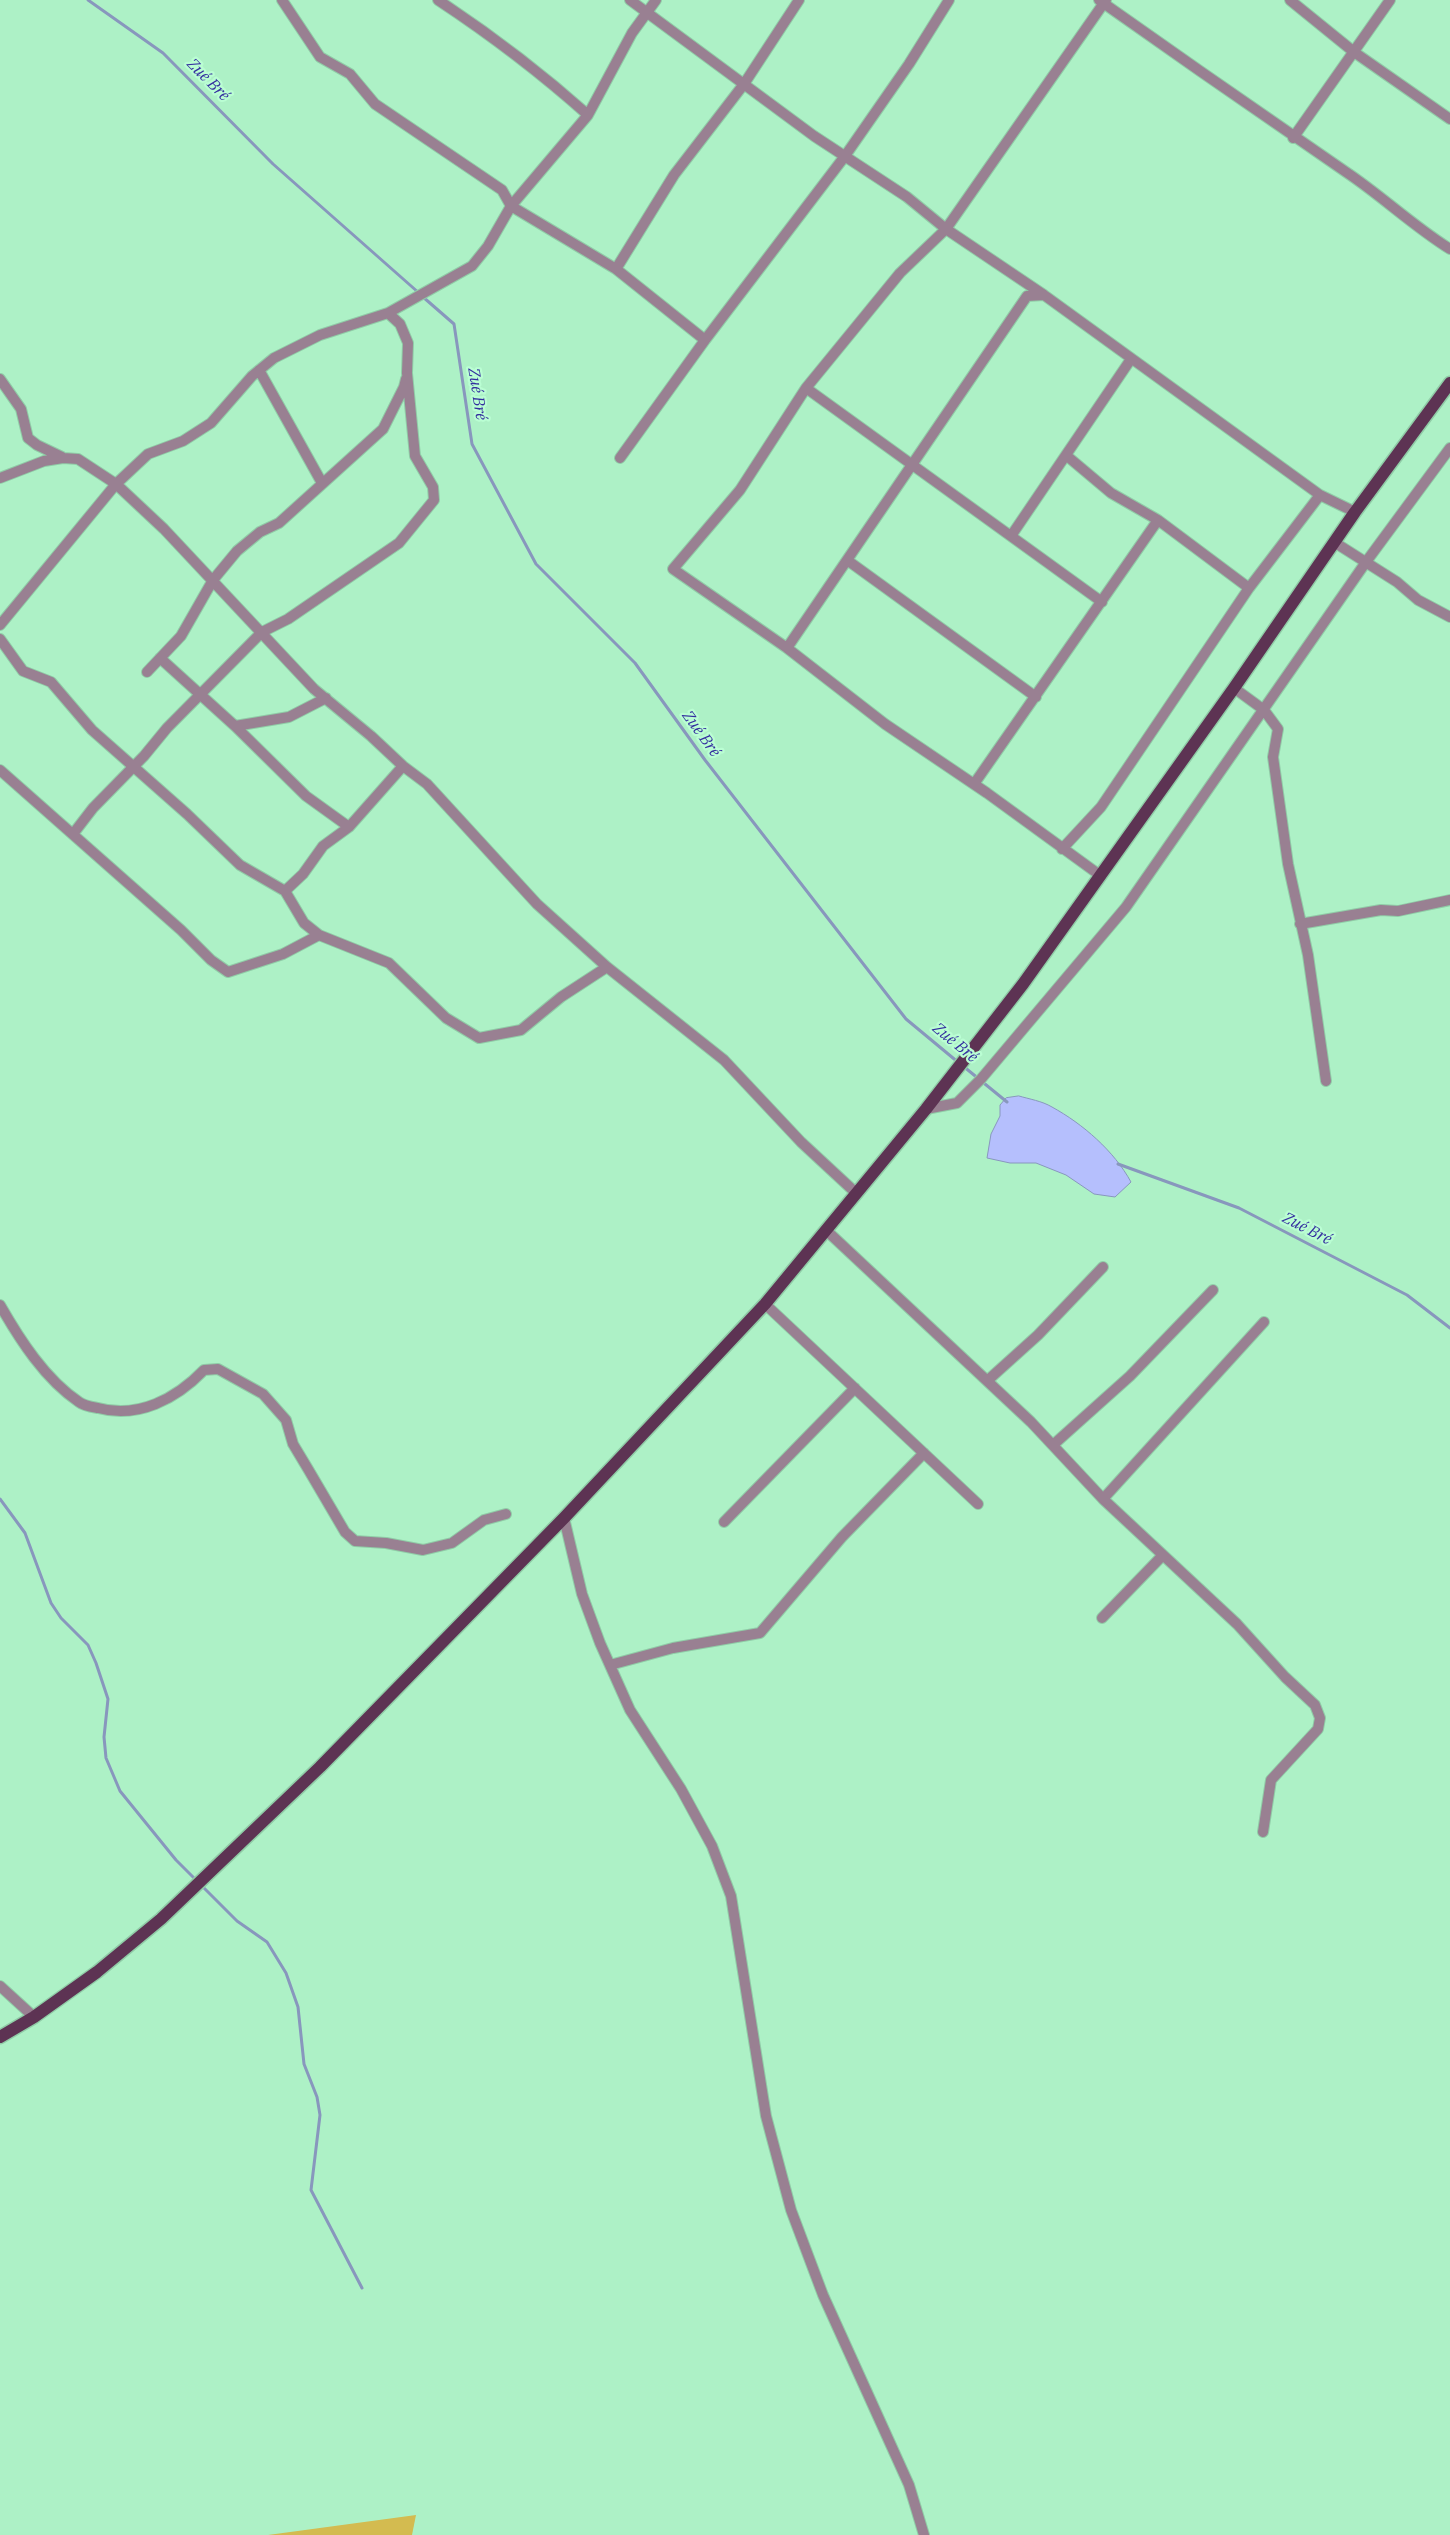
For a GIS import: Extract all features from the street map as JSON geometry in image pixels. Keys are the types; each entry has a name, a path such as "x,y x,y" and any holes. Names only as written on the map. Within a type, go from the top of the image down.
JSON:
{"main road":[{"path":"0,2038 34,2017 97,1972 161,1919 320,1767 564,1518 766,1304 926,1109 1022,984 1234,688 1355,512 1450,382"}],"street":[{"path":"282,0 320,56 350,74 374,104 502,190 511,206 616,269 705,340"},
{"path":"438,0 483,29 548,79 588,115"},
{"path":"630,0 845,156 907,197 946,230 1044,295 1320,495 1355,512"},
{"path":"0,625 116,484 148,454 183,441 211,423 259,370 274,358 320,335 388,313 472,266 488,246 511,206 588,115 632,33 656,0"},
{"path":"616,269 674,175 744,84 799,0"},
{"path":"620,458 705,340 845,156 909,64 949,0"},
{"path":"1290,0 1354,52 1450,119"},
{"path":"1293,138 1390,0"},
{"path":"1101,876 974,784 884,724 787,648 673,569 740,490 806,388 900,273 946,230 1103,1 1293,138 1347,172 1416,227 1450,249"},
{"path":"787,648 1027,296 1044,295"},
{"path":"146,672 181,636 213,580 237,551 260,532 279,523 383,430 404,387 407,373 408,343 400,324 388,313"},
{"path":"1011,536 1131,359"},
{"path":"259,370 322,483"},
{"path":"73,834 93,808 262,632 288,619 399,543 434,500 433,486 415,456 412,404 407,373"},
{"path":"0,379 21,409 28,438 36,445 63,458"},
{"path":"806,388 1102,602"},
{"path":"926,1109 957,1103 981,1079 1126,907 1366,562 1450,448"},
{"path":"1067,456 1111,493 1158,520 1249,588"},
{"path":"0,478 44,461 63,458 78,459 116,484 164,529 262,632 283,657 326,698 426,784 537,904 607,966 724,1060 801,1142 856,1193"},
{"path":"1062,849 1101,807 1249,588 1320,495"},
{"path":"974,784 1158,520"},
{"path":"1334,542 1397,582 1418,600 1450,617"},
{"path":"847,560 1036,697"},
{"path":"0,639 23,671 51,682 92,730 240,866 286,891 304,923 319,936 389,963 446,1018 479,1038 521,1030 561,997 607,966"},
{"path":"160,658 235,726 306,796 349,827"},
{"path":"1234,688 1264,710 1278,729 1273,757 1288,864 1308,955 1326,1081"},
{"path":"235,726 289,717 326,698"},
{"path":"286,891 303,874 323,846 349,827 403,766"},
{"path":"0,770 181,930 211,960 228,972 283,954 319,936"},
{"path":"1300,924 1381,910 1398,911 1450,900"},
{"path":"827,1231 987,1381 1103,1499 1238,1624 1285,1677 1315,1705 1320,1718 1318,1729 1271,1780 1263,1832"},
{"path":"987,1381 1038,1335 1103,1267"},
{"path":"1052,1445 1130,1376 1214,1290"},
{"path":"766,1304 978,1504"},
{"path":"0,1305 24,1344 57,1383 81,1404 113,1412 144,1409 171,1398 192,1383 204,1370 218,1369 263,1394 286,1420 294,1444 308,1469 345,1532 355,1541 386,1543 423,1550 452,1543 484,1520 506,1514"},
{"path":"1103,1499 1264,1322"},
{"path":"724,1522 855,1388"},
{"path":"610,1665 673,1648 760,1633 842,1537 924,1453"},
{"path":"564,1518 582,1594 610,1665 630,1710 681,1789 712,1846 731,1896 766,2116 791,2210 823,2295 909,2485 924,2535"},
{"path":"1102,1618 1163,1555"},
{"path":"0,1986 34,2017"}],"shaded area":[{"path":"416,2515 412,2535 268,2535"}],"water":[{"path":"1019,1096 1048,1105 1086,1130 1107,1149 1131,1182 1115,1197 1094,1194 1066,1175 1036,1163 1010,1163 987,1158 991,1134 1000,1116 1000,1105 1006,1098"}],"waterway":[{"name":"Zué Bré","path":"88,0 163,53 273,164 419,293"},
{"name":"Zué Bré","path":"423,297 454,324 472,444 536,564 635,663 705,760 906,1019 959,1063"},
{"name":"Zué Bré","path":"963,1066 1007,1102"},
{"name":"Zué Bré","path":"1118,1164 1239,1208 1407,1295 1450,1328"},
{"path":"0,1499 25,1533 51,1603 61,1618 88,1645 96,1663 108,1699 104,1737 106,1758 120,1791 176,1860 197,1881"},
{"path":"201,1885 237,1921 267,1942 286,1973 298,2007 304,2064 317,2097 320,2115 311,2190 362,2288"}]}
